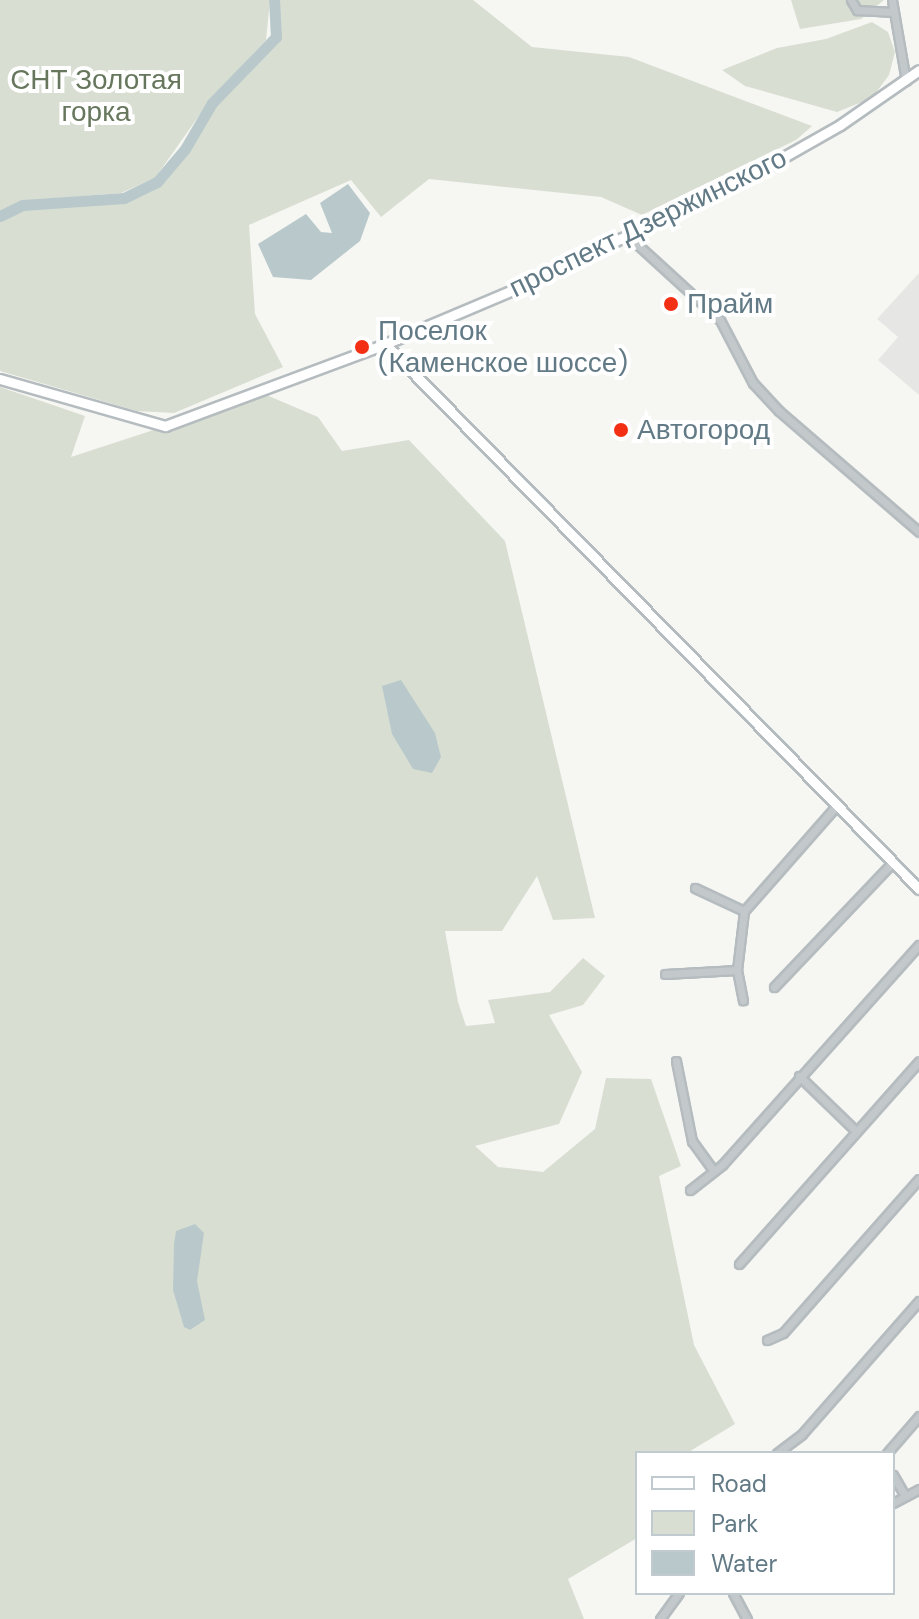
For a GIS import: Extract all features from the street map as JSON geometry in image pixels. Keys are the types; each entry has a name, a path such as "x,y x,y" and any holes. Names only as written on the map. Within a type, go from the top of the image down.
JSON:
{"street":[{"path":"851,0 857,10 894,12"},
{"path":"892,0 906,81"},
{"name":"проспект Дзержинского","path":"0,379 165,426 385,344 627,235 759,171 919,70"},
{"path":"627,235 720,320 753,383 779,411 919,532"},
{"path":"385,344 919,889"},
{"path":"743,1000 737,970 744,911 837,805"},
{"path":"774,987 893,862"},
{"path":"695,888 744,911"},
{"path":"690,1190 714,1171 919,945"},
{"path":"665,974 737,970"},
{"path":"676,1061 692,1141 714,1171"},
{"path":"739,1264 919,1061"},
{"path":"799,1076 855,1130"},
{"path":"767,1340 783,1333 919,1179"},
{"path":"779,1451 827,1404 919,1301"},
{"path":"889,1451 919,1416"},
{"path":"895,1478 905,1496"},
{"path":"895,1502 919,1489"},
{"path":"660,1619 678,1595"},
{"path":"734,1595 747,1619"}],"shaded area":[{"path":"919,273 919,395 878,360 898,337 877,319"}],"green space":[{"name":"СНТ Золотая горка","path":"0,0 270,0 266,40 210,100 155,178 121,193 22,201 0,212"},
{"path":"277,0 473,0 532,47 629,57 812,126 796,140 642,215 601,197 429,179 381,217 351,180 249,225 255,314 283,367 174,413 137,411 0,371 0,220 23,208 126,200 159,183 189,150 214,104 278,39"},
{"path":"791,0 884,0 861,19 800,29"},
{"path":"872,22 888,32 895,52 889,75 872,98 837,112 745,86 722,70 777,48 826,39"},
{"path":"0,387 85,416 71,457 264,394 318,417 342,451 409,440 505,541 595,918 553,920 537,876 502,931 445,931 458,1002 466,1026 495,1023 488,1000 550,992 583,958 605,976 583,1005 549,1015 582,1072 559,1124 475,1146 498,1167 543,1172 595,1129 606,1078 651,1079 681,1166 659,1176 694,1345 735,1424 690,1451 635,1451 635,1539 568,1579 584,1619 0,1619"}],"water":[{"path":"348,184 370,213 360,241 311,280 273,277 258,244 306,214 321,232 332,233 320,203"},
{"path":"401,680 435,733 441,757 432,773 413,769 392,734 382,686"},
{"path":"195,1224 204,1233 197,1281 205,1320 190,1330 184,1327 173,1290 174,1244 176,1231"}],"waterway":[{"path":"0,216 23,205 124,198 157,182 185,149 212,103 276,37 274,0"}],"place":[{"name":"Прайм","path":"671,304"},
{"name":"Поселок (Каменское шоссе)","path":"362,347"},
{"name":"Автогород","path":"621,430"}]}
